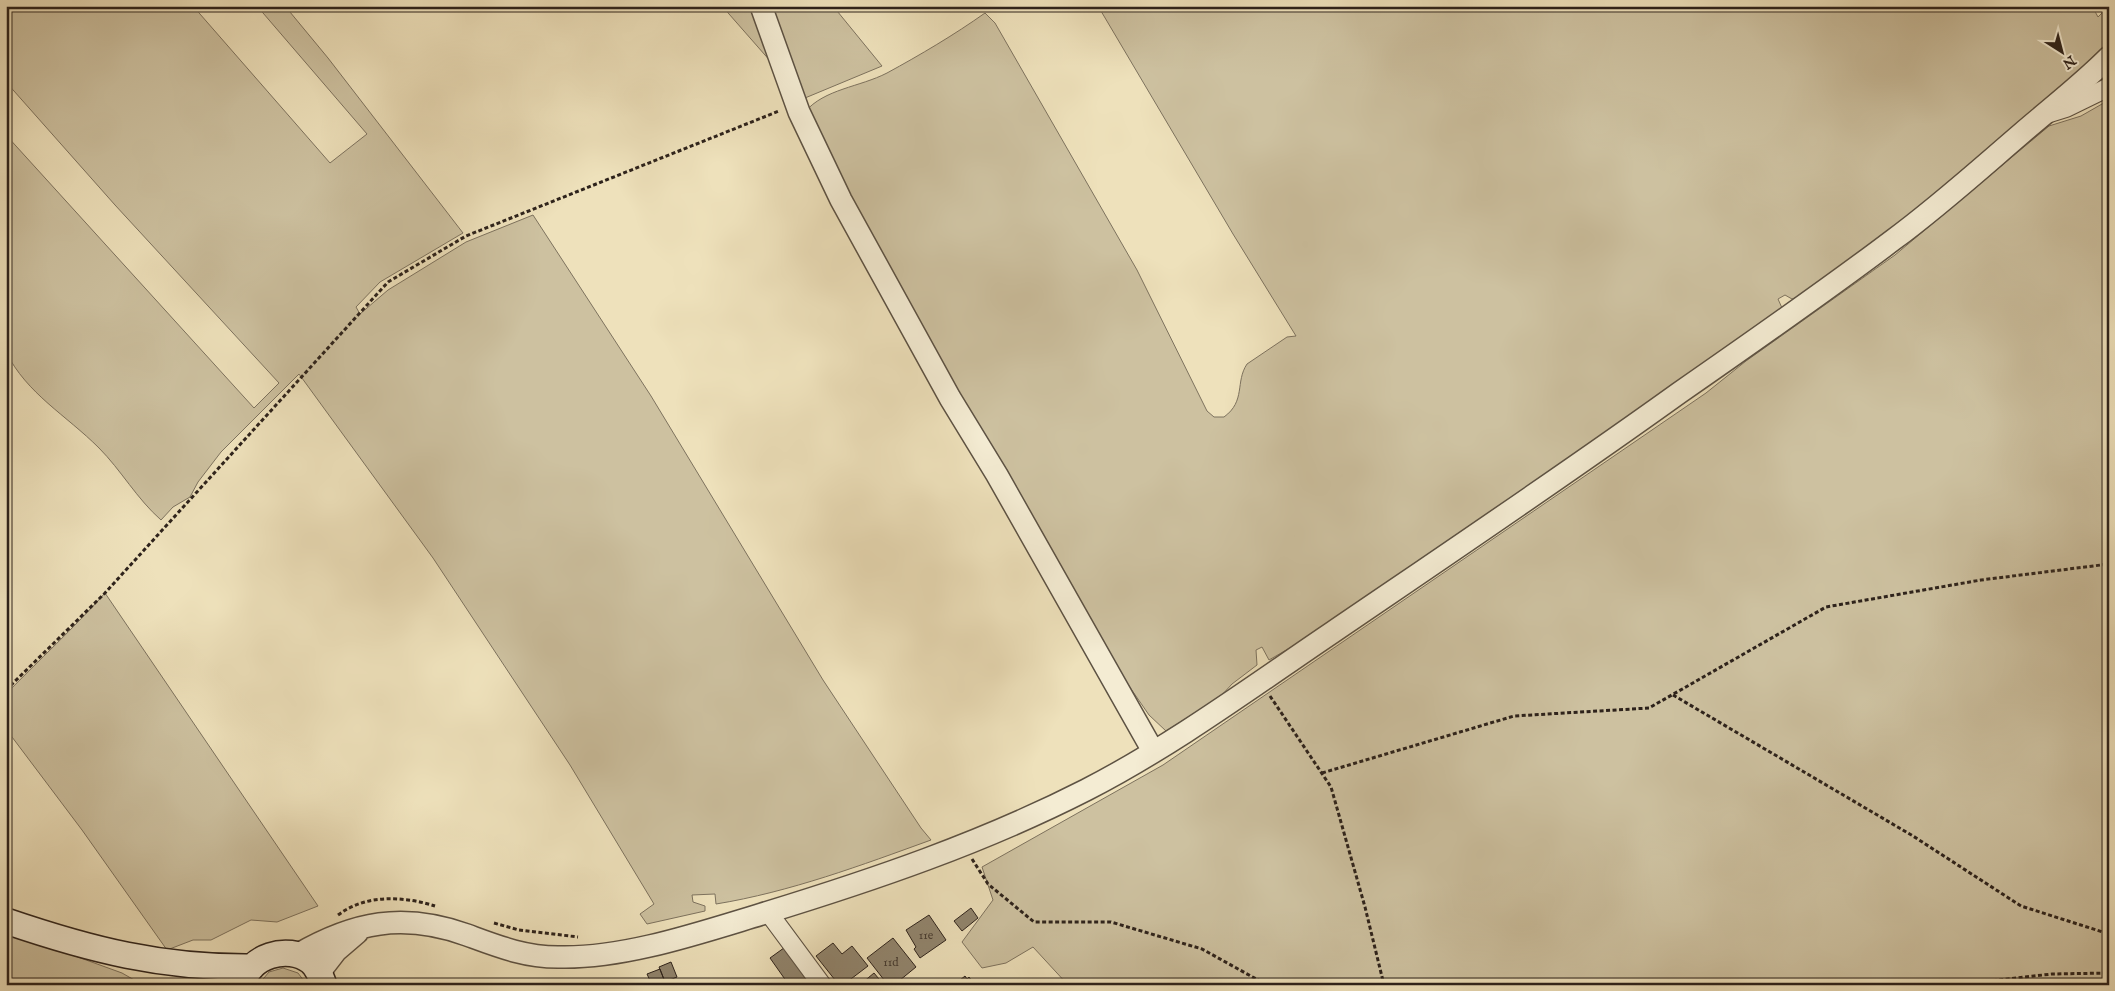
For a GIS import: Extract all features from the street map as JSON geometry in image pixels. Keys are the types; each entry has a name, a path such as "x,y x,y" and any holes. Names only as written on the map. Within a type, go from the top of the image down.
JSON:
{"main road":[{"path":"6,921 60,940 160,963 221,985"},
{"path":"160,963 217,968 247,976 265,957 280,953 296,955 310,961 321,979"}],"street":[{"path":"761,6 796,104 840,200 866,249 1153,751"},
{"path":"2043,115 2066,108 2109,85 2106,78 2108,58"},
{"path":"296,955 328,938 365,926 385,922 410,921 464,934 525,955 559,958 608,955 768,912 862,883 963,846 1089,788 1153,751 1260,682 1573,469 1888,244 2043,115 2108,58"},
{"path":"768,912 822,985"},
{"path":"321,979 336,951 365,926"}],"path":[{"path":"6,690 105,593 388,282 466,236 796,104"},
{"path":"1322,773 1514,716 1649,708 1826,607 1981,580 2109,564"},
{"path":"1260,682 1331,787 1365,908 1384,985"},
{"path":"1673,695 1913,836 2021,906 2109,934"},
{"path":"963,846 988,884 1034,922 1111,922 1202,950 1267,985"},
{"path":"335,917 343,911 369,902 394,897 436,906"},
{"path":"490,923 519,930 587,936"},
{"path":"1954,985 2052,974 2109,973"}],"shaded area":[{"path":"6,6 193,6 330,163 367,134 257,6 285,6 328,58 463,233 380,282 356,307 360,314 388,290 466,242 533,215 651,396 823,680 921,828 931,840 825,877 744,899 716,904 715,894 692,895 693,902 705,906 705,911 647,924 640,914 654,904 570,765 433,558 299,374 221,452 198,482 190,497 173,507 161,520 152,512 99,448 25,380 6,352 6,135 254,408 279,383 115,205 6,82"},
{"path":"722,6 756,6 772,63"},
{"path":"765,6 833,6 882,66 805,98"},
{"path":"1098,6 2092,6 2098,17 2109,6 2109,41 2065,84 1894,231 1806,294 1792,299 1785,295 1778,299 1782,308 1693,373 1295,645 1269,660 1262,647 1256,650 1257,665 1232,684 1220,697 1166,731 1149,715 1129,686 976,430 805,112 813,104 832,93 887,73 985,13 995,23 1137,270 1207,411 1214,417 1224,417 1235,405 1243,371 1247,364 1287,337 1296,336 1233,234"},
{"path":"2109,100 2109,985 1068,985 1033,947 1006,963 982,968 962,942 993,900 982,867 1163,765 1706,393 1746,361 1895,255 2049,126 2081,116"},
{"path":"105,593 318,906 277,922 251,920 211,940 193,940 167,950 82,830 6,729 6,694"},
{"path":"6,931 122,973 143,985 6,985"},
{"path":"283,968 298,973 307,985 258,985 269,972"}],"building":[{"path":"971,908 978,918 962,931 954,921"},
{"path":"929,915 946,940 920,958 906,930"},
{"path":"893,938 916,967 894,985 888,985 867,958"},
{"path":"833,943 842,954 852,946 868,966 843,985 839,985 816,956"},
{"path":"788,945 809,982 805,985 789,985 770,958"},
{"path":"671,962 677,977 665,982 659,967"},
{"path":"660,969 665,982 652,985 647,974"},
{"path":"874,973 884,985 864,985 862,983"},
{"path":"965,976 967,979 969,977 975,985 954,985"}]}
